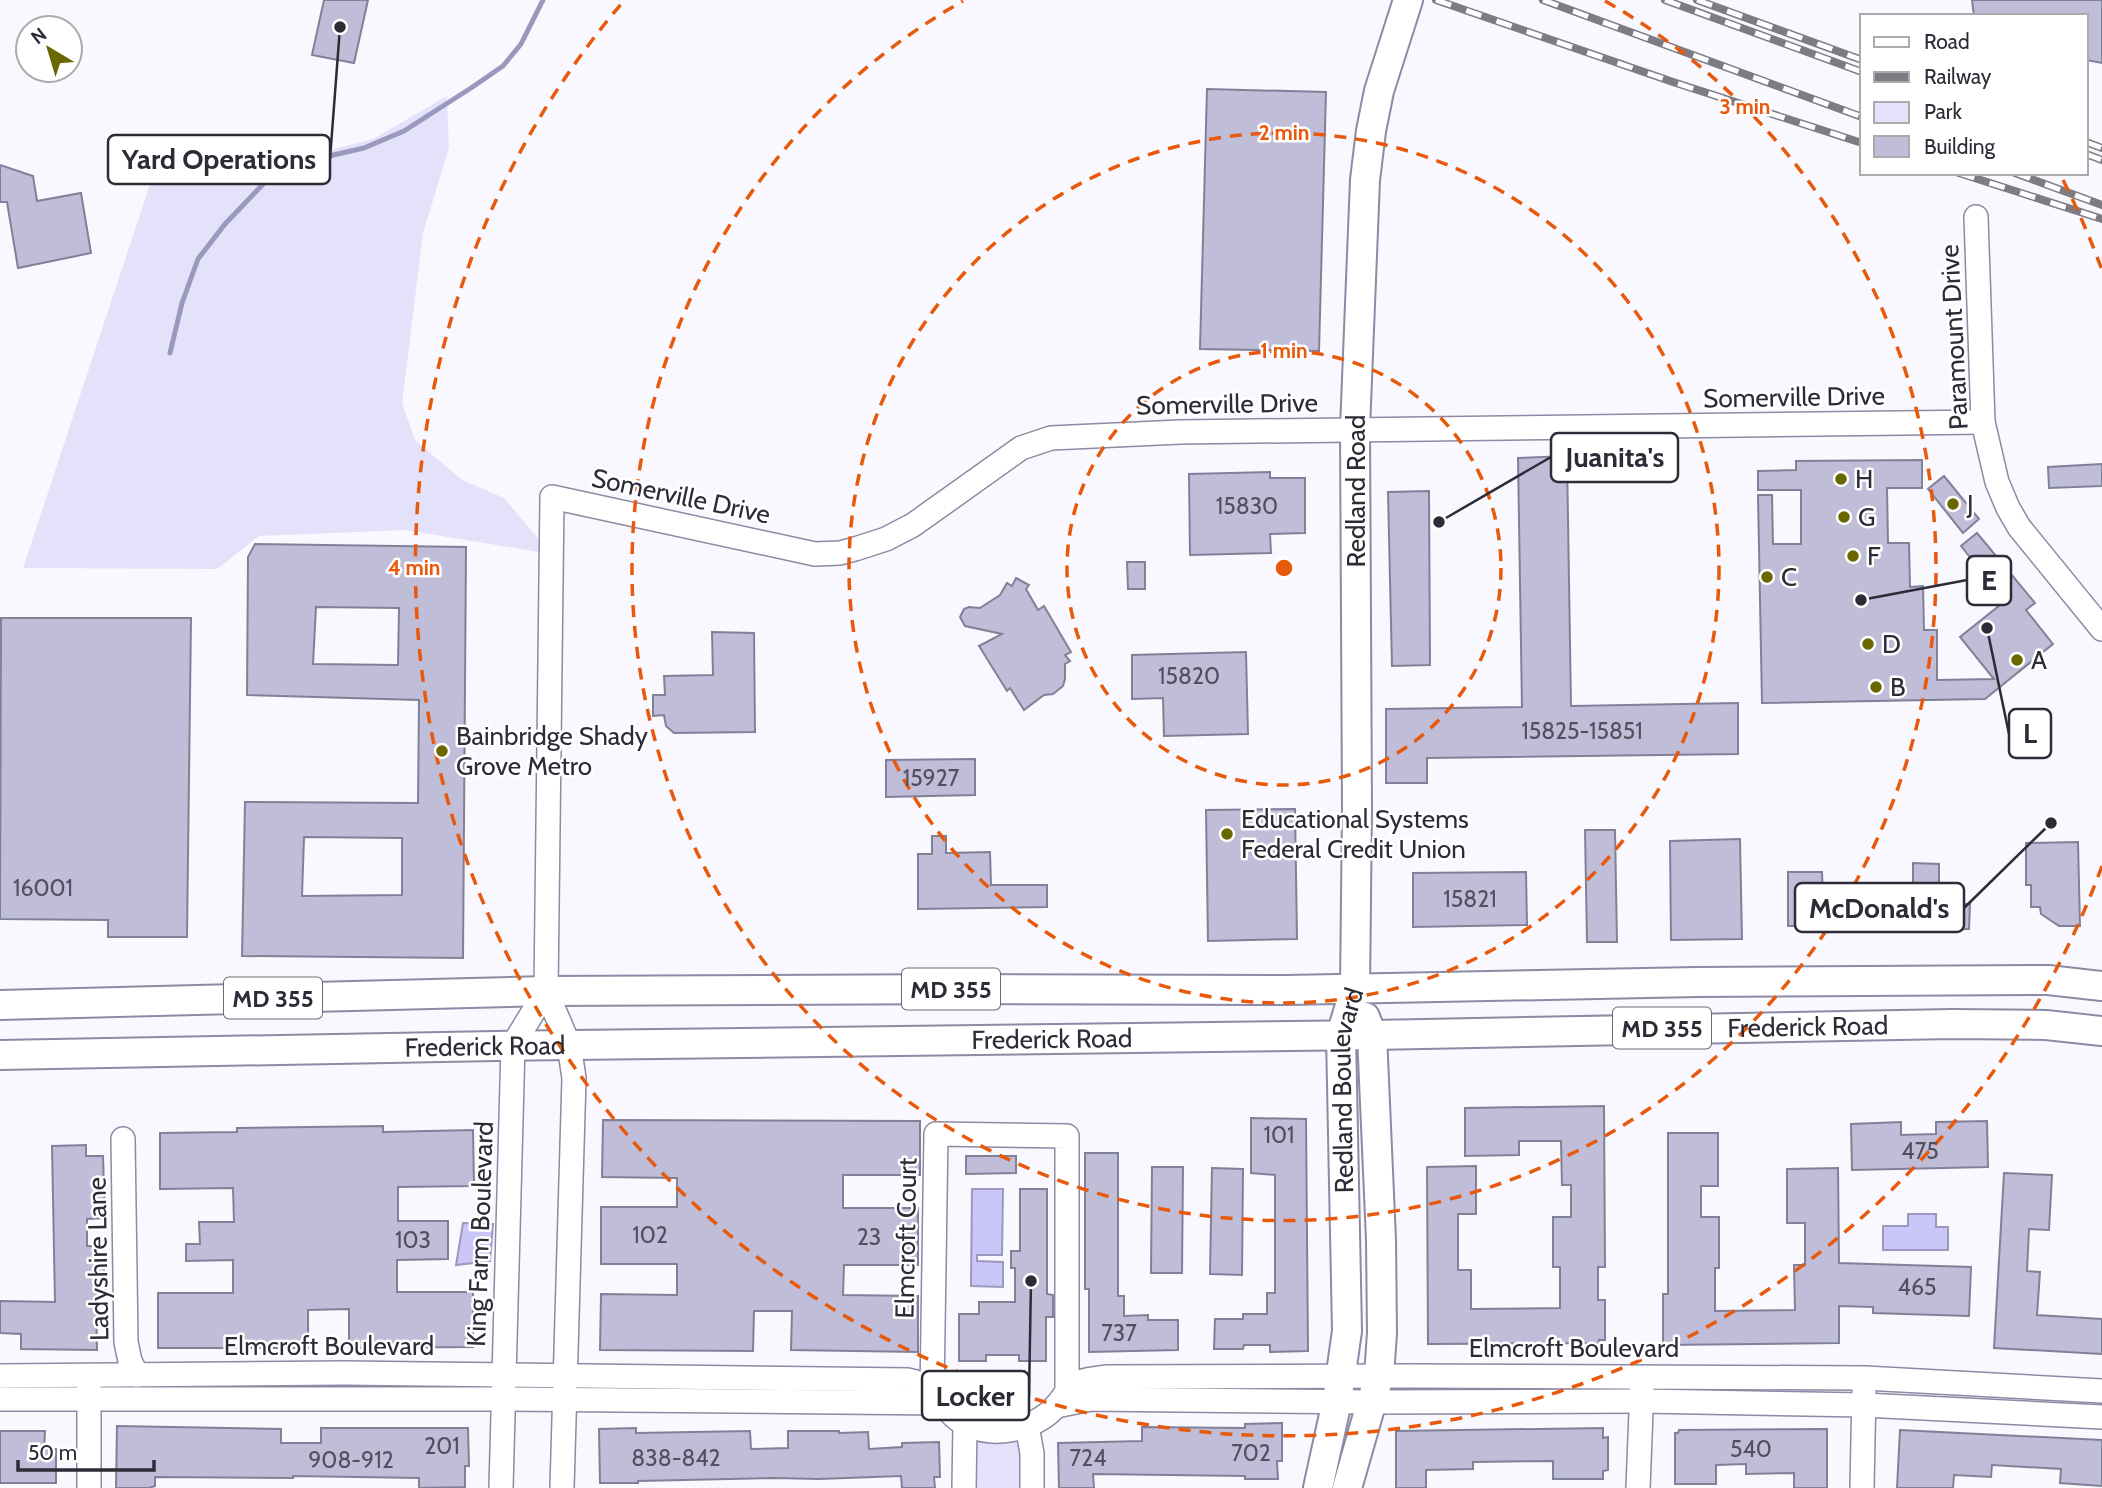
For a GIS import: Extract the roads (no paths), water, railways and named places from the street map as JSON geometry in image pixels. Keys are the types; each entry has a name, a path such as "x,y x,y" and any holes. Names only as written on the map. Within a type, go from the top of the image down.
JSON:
{"main road":[{"name":"Redland Road","path":"1355,989 1355,429 1365,180 1379,91 1408,0"},
{"name":"Frederick Road","path":"0,1005 546,991 1355,989 1697,982 2048,981 2102,986"},
{"name":"Redland Boulevard","path":"1318,1488 1339,1389 1347,1331 1341,1035 1355,989"},
{"name":"Redland Boulevard","path":"1347,1488 1376,1389 1382,1333 1381,1240 1372,1035 1355,989"},
{"name":"Frederick Road","path":"0,1055 1952,1024 2046,1025 2102,1031"}],"street":[{"name":"Paramount Drive","path":"1976,217 1983,422 1997,482 2019,527 2102,629"},
{"name":"Somerville Drive","path":"546,991 552,497 815,554 840,553 886,539 913,525 1021,448 1051,438 1180,432 1983,422"},
{"path":"546,991 569,1045 574,1078 562,1488"},
{"name":"King Farm Boulevard","path":"501,1488 513,1045 546,991"},
{"name":"Elmcroft Court","path":"938,1397 936,1134 1066,1136 1061,1398"},
{"name":"Ladyshire Lane","path":"123,1139 126,1342 130,1361 137,1375"},
{"name":"Elmcroft Boulevard","path":"0,1399 89,1387 137,1375 503,1374 908,1380 922,1382 952,1415 965,1424 995,1430 1027,1426 1042,1417 1061,1398 1339,1389 1642,1401 1864,1405 2102,1417"},
{"name":"Elmcroft Boulevard","path":"0,1376 89,1387 565,1401 938,1397"},
{"path":"1638,1488 1642,1376"},
{"name":"Elmcroft Boulevard","path":"1376,1389 1642,1376 1865,1378 2102,1391"},
{"path":"1862,1488 1865,1378"},
{"path":"89,1387 89,1488"},
{"path":"964,1488 965,1424"},
{"path":"1027,1426 1032,1453 1032,1488"}],"waterway":[{"path":"170,353 182,303 198,259 225,224 267,180 316,159 364,148 404,131 471,88 503,66 521,44 543,0"}],"railway":[{"path":"1436,0 1673,82 1860,142"},
{"path":"1543,0 1860,116"},
{"path":"1665,0 1860,71"},
{"path":"1697,0 1860,59"},
{"path":"2088,143 2102,148"},
{"path":"2088,155 2102,160"},
{"path":"1965,175 2102,219"},
{"path":"2020,175 2102,205"}],"place":[{"name":"Yard Operations","path":"340,27"},
{"name":"H","path":"1841,479"},
{"name":"J","path":"1953,504"},
{"name":"G","path":"1844,517"},
{"name":"Juanita's","path":"1439,522"},
{"name":"F","path":"1853,556"},
{"name":"C","path":"1767,577"},
{"name":"E","path":"1861,600"},
{"name":"L","path":"1987,628"},
{"name":"D","path":"1868,644"},
{"name":"A","path":"2017,660"},
{"name":"B","path":"1876,687"},
{"name":"Bainbridge Shady Grove Metro","path":"442,751"},
{"name":"McDonald's","path":"2051,823"},
{"name":"Educational Systems Federal Credit Union","path":"1227,834"},
{"name":"Locker","path":"1031,1281"}]}
